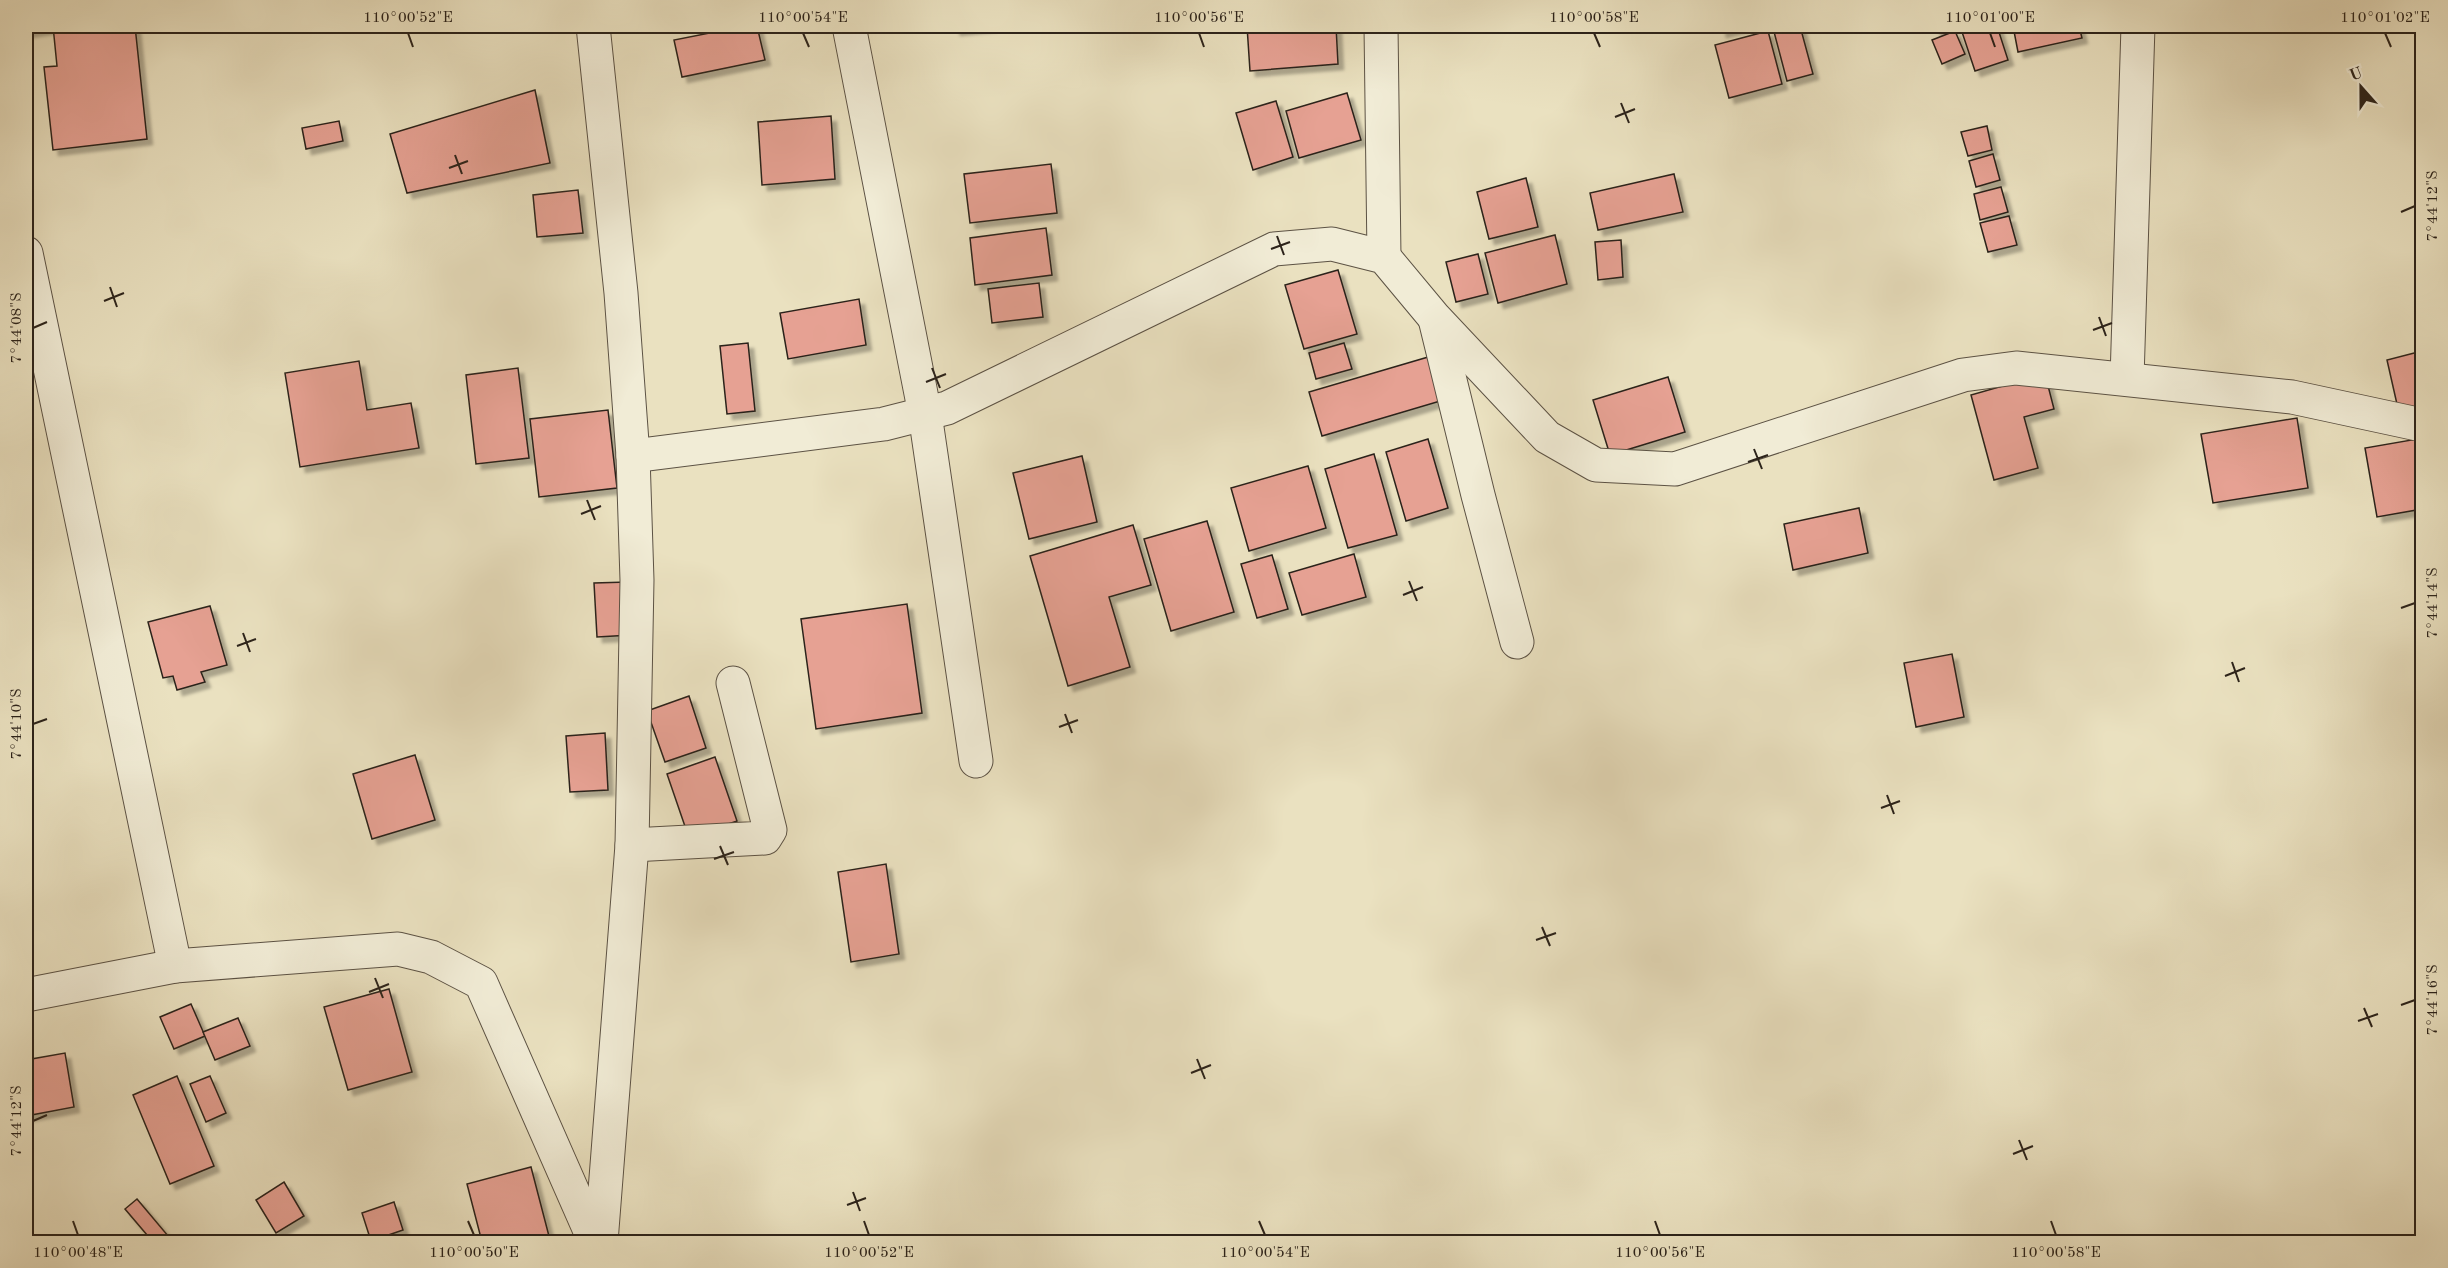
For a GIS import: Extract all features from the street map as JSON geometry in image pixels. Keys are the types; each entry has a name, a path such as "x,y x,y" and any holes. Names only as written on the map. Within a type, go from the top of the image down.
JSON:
{"street":[{"path":"593,26 621,293 633,456 637,580 632,845 601,1242"},
{"path":"849,26 925,414 976,760"},
{"path":"1381,26 1384,257"},
{"path":"2127,380 2138,26"},
{"path":"633,456 884,424 947,408 1274,249 1332,244 1384,257 1434,317 1547,437 1596,465 1675,469 1964,375 2016,368 2292,397 2422,425"},
{"path":"26,253 36,354 175,966"},
{"path":"1434,317 1517,642"},
{"path":"632,845 765,838 770,830 733,683"},
{"path":"26,995 175,966 398,949 431,957 481,983 595,1242"}],"building":[{"path":"26,26 51,26 51,28 26,32"},
{"path":"53,26 135,26 147,139 53,150 44,67 57,66"},
{"path":"745,26 757,26 765,60 682,77 674,40"},
{"path":"954,26 992,26 955,30"},
{"path":"1247,26 1336,26 1338,64 1250,71"},
{"path":"1720,26 1745,26 1721,32"},
{"path":"1800,26 1813,74 1787,81 1773,28"},
{"path":"1934,26 1956,26 1937,33"},
{"path":"1960,26 1997,26 2008,60 1975,71"},
{"path":"2013,26 2079,26 2082,38 2018,52"},
{"path":"1768,31 1782,84 1729,98 1715,45"},
{"path":"1955,31 1965,54 1942,64 1932,40"},
{"path":"535,90 550,163 407,193 390,134"},
{"path":"1347,93 1361,140 1299,158 1286,111"},
{"path":"1276,101 1293,157 1253,170 1236,113"},
{"path":"831,116 835,179 762,185 758,122"},
{"path":"339,121 343,141 306,149 302,128"},
{"path":"1987,126 1992,150 1968,156 1961,132"},
{"path":"1993,154 2000,180 1976,187 1969,161"},
{"path":"1051,164 1057,213 970,223 964,174"},
{"path":"1674,174 1683,212 1598,230 1590,193"},
{"path":"1526,178 1538,227 1489,239 1477,192"},
{"path":"2001,187 2008,212 1980,220 1974,194"},
{"path":"578,190 583,233 537,237 533,195"},
{"path":"2009,216 2017,245 1988,252 1980,223"},
{"path":"1046,228 1052,275 975,285 970,238"},
{"path":"1555,235 1567,284 1498,303 1485,253"},
{"path":"1621,240 1623,277 1598,280 1595,242"},
{"path":"1478,254 1488,294 1456,302 1446,262"},
{"path":"1338,270 1357,334 1304,349 1285,285"},
{"path":"1039,283 1043,317 992,323 988,289"},
{"path":"859,299 866,345 788,359 780,313"},
{"path":"748,343 755,411 727,414 720,346"},
{"path":"1344,343 1352,369 1316,379 1309,353"},
{"path":"2422,351 2422,407 2399,413 2387,360"},
{"path":"1435,355 1447,399 1322,436 1309,392"},
{"path":"359,361 367,410 411,403 419,448 300,467 285,373"},
{"path":"518,368 529,458 476,464 466,375"},
{"path":"2045,374 2054,409 2024,417 2038,468 1994,480 1971,395"},
{"path":"1668,377 1685,432 1610,455 1593,400"},
{"path":"608,410 617,488 539,497 530,419"},
{"path":"2297,418 2308,488 2213,503 2201,434"},
{"path":"1428,439 1448,508 1406,521 1386,452"},
{"path":"2417,439 2422,473 2422,509 2377,517 2365,448"},
{"path":"1374,454 1397,535 1348,548 1325,469"},
{"path":"1082,456 1097,522 1029,539 1013,473"},
{"path":"1308,466 1326,528 1249,551 1231,488"},
{"path":"1859,508 1868,553 1793,570 1784,524"},
{"path":"1207,521 1234,612 1171,631 1144,539"},
{"path":"1133,525 1151,585 1109,597 1130,667 1068,686 1030,556"},
{"path":"1354,554 1366,597 1302,615 1289,573"},
{"path":"1272,555 1288,609 1257,618 1241,564"},
{"path":"628,582 631,635 597,637 594,583"},
{"path":"907,604 922,713 816,729 801,619"},
{"path":"210,606 227,665 201,672 205,682 177,690 173,676 163,678 148,622"},
{"path":"1952,654 1964,717 1916,727 1904,663"},
{"path":"689,696 706,748 665,762 647,711"},
{"path":"605,733 608,790 570,792 566,736"},
{"path":"415,755 435,820 372,839 353,774"},
{"path":"715,757 737,821 689,838 667,774"},
{"path":"886,864 899,954 851,962 838,872"},
{"path":"389,989 412,1072 348,1090 324,1007"},
{"path":"191,1004 205,1036 174,1049 160,1017"},
{"path":"238,1018 250,1046 215,1060 203,1032"},
{"path":"65,1053 74,1107 26,1116 26,1060"},
{"path":"177,1076 214,1166 170,1184 133,1095"},
{"path":"210,1076 226,1113 206,1122 190,1084"},
{"path":"531,1167 550,1240 482,1242 467,1184"},
{"path":"284,1182 304,1216 276,1233 256,1200"},
{"path":"137,1199 169,1237 162,1242 153,1242 125,1209"},
{"path":"394,1202 403,1230 371,1241 362,1213"}]}
